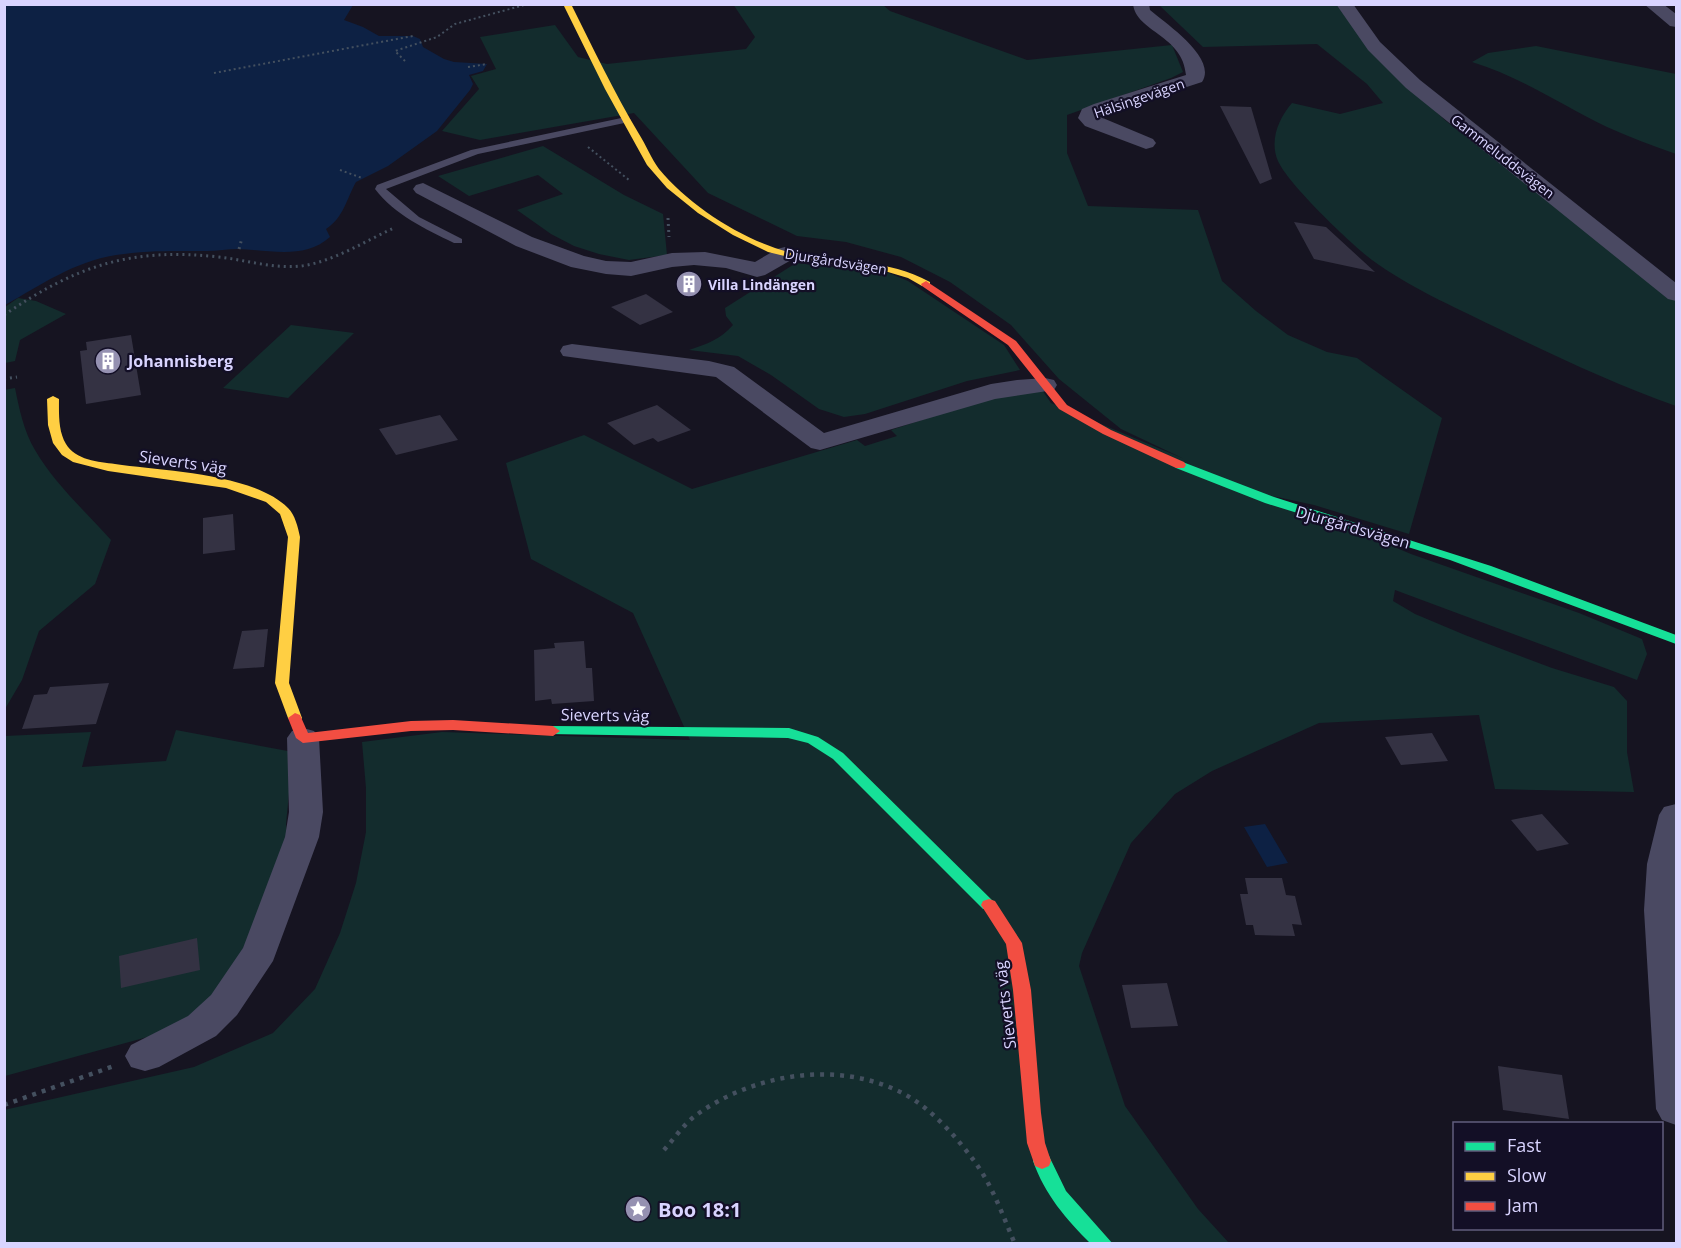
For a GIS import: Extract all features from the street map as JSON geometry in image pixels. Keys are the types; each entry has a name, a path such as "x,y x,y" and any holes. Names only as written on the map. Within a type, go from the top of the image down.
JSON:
{"street":[{"name":"Djurgårdsvägen","path":"567,4 626,120 657,172 690,202 740,235 785,254 878,267 921,280 1012,343 1063,407 1082,419 1227,487 1478,566 1677,640"},
{"name":"Hälsingevägen","path":"1141,4 1142,12 1185,47 1196,70 1196,78 1101,108 1089,113 1088,118 1092,122 1146,143"},
{"name":"Gammeluddsvägen","path":"1344,4 1374,46 1413,84 1677,294"},
{"path":"1652,4 1677,22"},
{"path":"423,189 493,227 575,260 602,266 632,269 671,260 722,259 735,261 757,270 785,254"},
{"path":"572,351 725,372 820,442 991,392 1046,385"},
{"name":"Sieverts väg","path":"53,399 59,444 67,454 79,461 243,488 264,496 282,508 291,521 294,537 282,683 303,738 411,726 453,725 580,733 789,733 813,740 838,756 994,909 1014,943 1022,990 1036,1143 1047,1179 1071,1212 1104,1244"},
{"path":"145,1056 202,1026 224,1005 260,952 302,837 306,812 303,738"},
{"path":"1676,1099 1662,910 1665,864 1677,815"}],"lane":[{"path":"458,241 414,220 385,195 381,187 475,152 626,120"}],"path":[{"path":"405,61 395,51 437,37 454,24 528,4"},
{"path":"214,73 413,36"},
{"path":"468,67 488,64"},
{"path":"579,130 578,133 585,145 635,184"},
{"path":"340,170 363,178"},
{"path":"668,214 671,260"},
{"path":"4,315 65,277 84,268 122,258 168,253 241,260 279,268 304,266 414,220"},
{"path":"239,249 242,238"},
{"path":"4,379 17,377"},
{"path":"4,1105 145,1056"},
{"path":"664,1150 693,1118 723,1098 757,1083 833,1075 868,1080 907,1096 945,1129 980,1169 1015,1244"}],"green space":[{"path":"733,4 883,5 890,11 1027,60 1172,45 1183,72 1067,115 1067,153 1088,206 1198,210 1222,281 1256,311 1288,335 1327,352 1357,358 1442,418 1409,534 1314,505 1254,492 1121,429 1059,379 1011,325 950,282 901,257 846,242 797,236 708,193 634,113 480,140 442,131 479,89 471,76 496,69 480,37 555,25 578,57 607,64 746,49 755,37"},
{"path":"1159,5 1337,5 1371,51 1446,121 1676,299 1676,406 1606,379 1515,337 1415,287 1372,260 1336,228 1294,184 1278,161 1275,153 1275,137 1279,122 1292,103 1340,114 1383,103 1367,84 1317,44 1203,47"},
{"path":"1536,46 1676,74 1676,154 1607,127 1524,83 1472,62 1488,53"},
{"path":"543,146 624,195 663,214 667,255 629,260 574,246 551,234 517,210 563,194 538,175 469,196 438,176"},
{"path":"796,263 889,273 908,281 1004,345 1020,370 967,381 865,414 844,417 819,409 771,375 738,356 689,350 713,341 733,325 726,316 725,308"},
{"path":"18,298 36,301 66,314 20,340 15,361 5,363 5,307"},
{"path":"291,325 354,333 288,398 223,388"},
{"path":"15,388 25,428 43,462 111,540 95,584 39,631 22,680 5,709 4,390"},
{"path":"1042,390 1051,403 1411,554 1579,613 1642,639 1647,654 1637,680 1395,590 1393,601 1415,614 1552,668 1614,687 1627,701 1627,752 1634,792 1495,789 1479,715 1319,723 1212,771 1175,794 1131,843 1082,953 1079,966 1125,1106 1198,1209 1229,1243 5,1243 4,1110 194,1067 273,1033 315,989 340,933 356,883 366,832 366,788 362,742 442,732 690,740 633,613 531,559 506,463 584,435 692,489 857,440 865,446 897,436 891,430 1007,392"},
{"path":"176,730 293,752 286,824 289,845 226,987 184,1027 5,1076 5,736 91,732 82,767 166,761"}],"water":[{"path":"5,4 353,5 344,20 379,36 413,36 420,39 423,47 444,59 454,62 487,64 483,71 469,75 473,84 470,90 437,131 388,166 356,182 341,214 326,229 330,237 320,244 309,249 286,252 238,249 127,253 100,258 71,269 5,305"},
{"path":"1265,824 1288,863 1267,867 1244,827"}],"building":[{"path":"1220,106 1251,107 1272,179 1260,184"},
{"path":"1294,222 1326,227 1375,272 1314,259"},
{"path":"646,294 673,312 640,325 611,307"},
{"path":"131,335 141,395 86,404 80,351 87,350 86,342"},
{"path":"657,405 691,430 658,442 653,438 634,445 607,423"},
{"path":"440,415 458,440 396,455 379,429"},
{"path":"233,514 235,550 203,554 203,518"},
{"path":"268,629 264,667 233,669 242,631"},
{"path":"584,641 586,668 592,668 594,701 552,704 551,699 535,701 534,650 555,648 554,643"},
{"path":"109,683 96,724 22,729 34,695 47,694 50,687"},
{"path":"1432,733 1448,761 1401,765 1385,737"},
{"path":"1542,814 1569,844 1537,851 1511,820"},
{"path":"1245,878 1282,878 1286,895 1295,896 1302,925 1292,924 1295,936 1255,935 1253,925 1246,925 1240,894 1248,894"},
{"path":"197,938 200,970 121,988 119,956"},
{"path":"1167,983 1178,1026 1131,1028 1122,985"},
{"path":"1498,1066 1562,1075 1569,1119 1503,1110"}],"traffic: fast":[{"path":"1180,465 1269,500 1486,569 1676,640"},
{"path":"553,731 789,733 813,740 838,756 989,905"},
{"path":"1042,1161 1059,1196 1104,1244"}],"traffic: slow":[{"path":"567,4 609,89 649,160 670,186 701,211 754,243 772,250 805,258 878,266 896,270 926,284"},
{"path":"53,399 54,425 59,443 66,453 77,459 108,467 227,484 251,491 270,500 284,511 294,537 282,683 295,718"}],"traffic: jam":[{"path":"926,284 1012,343 1063,407 1107,432 1180,465"},
{"path":"295,718 303,738 411,726 453,725 553,731"},
{"path":"989,905 1014,943 1022,990 1032,1113 1036,1143 1042,1161"}],"place":[{"name":"Villa Lindängen","path":"689,284"},
{"name":"Johannisberg","path":"108,361"},
{"name":"Boo 18:1","path":"638,1209"}]}
